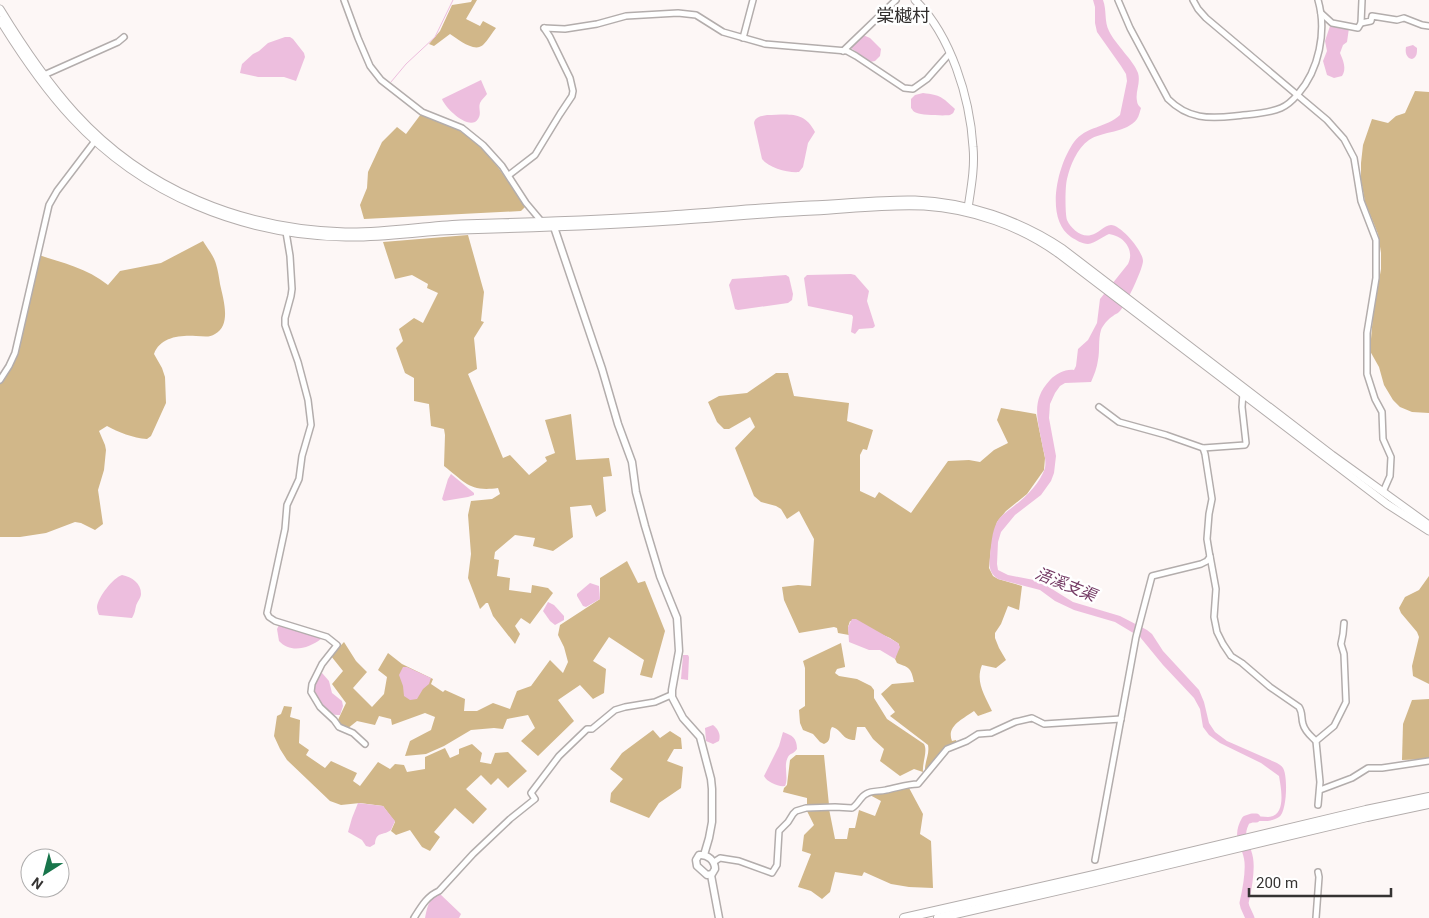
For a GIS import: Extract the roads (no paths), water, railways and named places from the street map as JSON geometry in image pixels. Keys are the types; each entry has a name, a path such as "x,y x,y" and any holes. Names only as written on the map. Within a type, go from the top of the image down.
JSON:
{"main road":[{"path":"915,0 929,15 938,30 950,53 964,93 972,135 973,167 968,208"},
{"path":"0,9 21,43 63,99 85,124 128,160 179,192 230,213 261,222 346,232 673,215 780,206 898,200 936,202 968,208 1011,221 1035,232 1063,249 1101,282"},
{"path":"0,20 22,54 72,118 124,164 151,182 190,203 234,220 286,232 331,237 361,237 454,230 664,222 780,212 898,206 936,207 973,215 1021,231 1051,248 1101,282 1429,525"},
{"path":"1131,304 1243,394 1387,504 1429,531"},
{"path":"1256,840 1429,797"},
{"path":"904,918 1256,840 1429,804"},
{"path":"938,918 1095,882 1229,846"}],"street":[{"path":"743,38 753,0"},
{"path":"842,51 896,0"},
{"path":"1118,0 1130,28 1168,100 1185,112 1196,116 1213,118 1272,111 1286,106 1298,95 1310,78 1316,62 1322,32 1318,0"},
{"path":"1193,0 1206,18 1327,120 1339,133 1355,160 1361,201 1375,236 1376,268 1367,333 1367,374 1375,399 1382,412 1383,439 1391,457 1390,476 1383,492"},
{"path":"1321,13 1332,23 1358,28 1361,23 1362,0"},
{"path":"347,1 358,38 370,66 381,80 422,112 467,132 489,151 509,175 526,203 542,222"},
{"path":"509,175 535,155 572,96 573,91 570,78 544,28 565,29 597,24 626,16 678,13 696,15 728,34 765,44 842,51 856,56 904,88 913,89 924,82 950,53"},
{"path":"1361,23 1371,22 1372,16 1397,20 1404,18 1429,26"},
{"path":"44,75 118,42 124,37"},
{"path":"0,380 15,353 49,205 57,191 96,141"},
{"path":"554,227 632,462 636,492 660,576 676,613 679,651 671,696 683,718 700,737 711,779 712,822 704,855"},
{"path":"286,232 292,289 285,325 298,362 308,400 311,425 302,456 299,479 287,505 285,529 267,613 275,621 327,637 337,645 322,664 312,684 312,692 320,707 339,727 353,733 365,744"},
{"path":"1099,407 1119,422 1203,448 1245,445 1242,407 1243,394"},
{"path":"1203,448 1212,499 1207,539 1216,589 1214,617 1218,632 1222,644 1232,656 1299,707 1302,712 1304,728 1316,741 1320,790 1318,805"},
{"path":"1095,860 1136,637 1152,576 1201,564 1207,561 1210,556"},
{"path":"1316,741 1334,726 1346,702 1344,654 1341,644 1344,624"},
{"path":"414,918 424,902 432,894 439,891 473,854 535,798 531,793 559,756 587,729 592,729 620,708 649,703 671,696"},
{"path":"714,862 720,858 739,861 772,873 777,865 779,831 796,811 806,808 852,808 869,792 918,784 945,750 978,734 991,733 1015,722 1032,718 1044,724 1121,719"},
{"path":"1320,790 1352,778 1368,768 1390,767 1429,761"},
{"path":"699,855 704,855 714,862 715,869 710,875 707,875 696,864 696,858 699,855"},
{"path":"1316,918 1318,872"},
{"path":"710,875 719,918"}],"waterway":[{"path":"391,82 406,64 435,37 453,0"},
{"name":"浯溪支渠","path":"1250,918 1244,903 1249,867 1242,832 1246,820 1256,818"}],"district":[{"name":"棠樾村","path":"903,16"}]}
